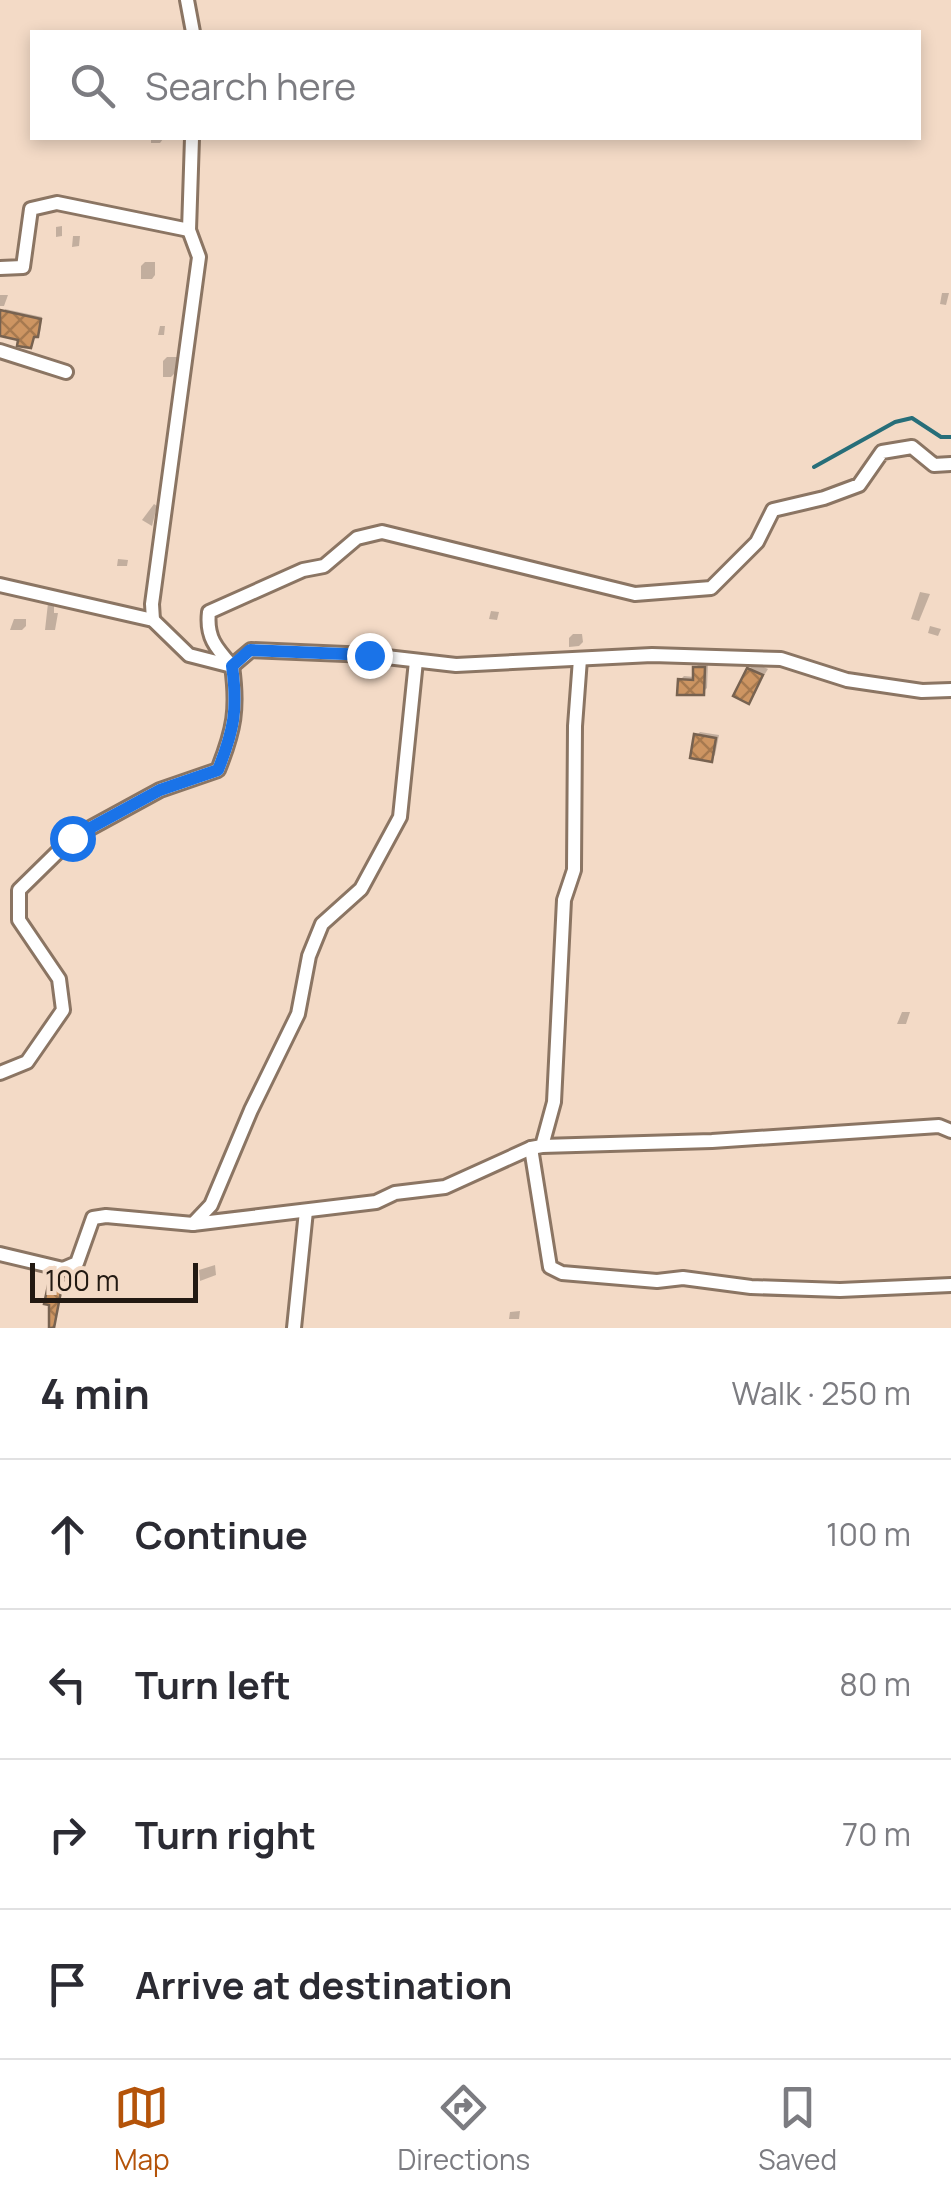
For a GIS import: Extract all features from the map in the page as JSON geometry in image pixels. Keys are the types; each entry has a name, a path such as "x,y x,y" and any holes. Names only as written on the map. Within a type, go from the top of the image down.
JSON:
{"street":[{"path":"187,0 193,30"},
{"path":"153,620 152,604 199,257 189,230 192,140"},
{"path":"0,268 22,267 30,209 58,203 189,230"},
{"path":"0,350 66,372"},
{"path":"0,1072 27,1062 62,1010 59,979 19,920 19,890 72,838 160,790 218,770 232,733 237,703 232,666 212,644 209,612 303,570 324,566 357,538 382,532 635,594 711,588 757,542 773,510 824,498 859,484 882,452 912,447 934,465 951,464"},
{"path":"0,585 153,620 189,655 232,666"},
{"path":"232,666 250,650 456,665 652,655 782,659 846,680 922,691 951,690"},
{"path":"580,659 574,726 574,870 564,900 554,1102 536,1147 550,1267 562,1273 658,1280 684,1278 769,1288 951,1286"},
{"path":"192,1224 211,1205 298,1014 309,956 322,924 361,889 400,817 416,660"},
{"path":"0,1254 63,1269 77,1263 93,1218 192,1224 376,1202 394,1193 445,1187 536,1147 712,1141 939,1126 951,1130"},
{"path":"294,1328 306,1211"}],"building":[{"path":"0,310 41,319 38,337 34,337 31,348 17,346 18,340 0,336"},
{"path":"693,667 705,667 704,695 677,695 678,679 693,680"},
{"path":"747,668 763,675 749,704 733,696"},
{"path":"694,734 716,738 712,762 690,758"},
{"path":"50,1276 63,1281 54,1328 49,1328 49,1305 44,1304"}],"waterway":[{"path":"814,467 895,422 912,418 941,437 951,437"}],"route":[{"path":"72,838 160,790 218,770 232,733 237,703 232,666 250,650 369,655"}]}
